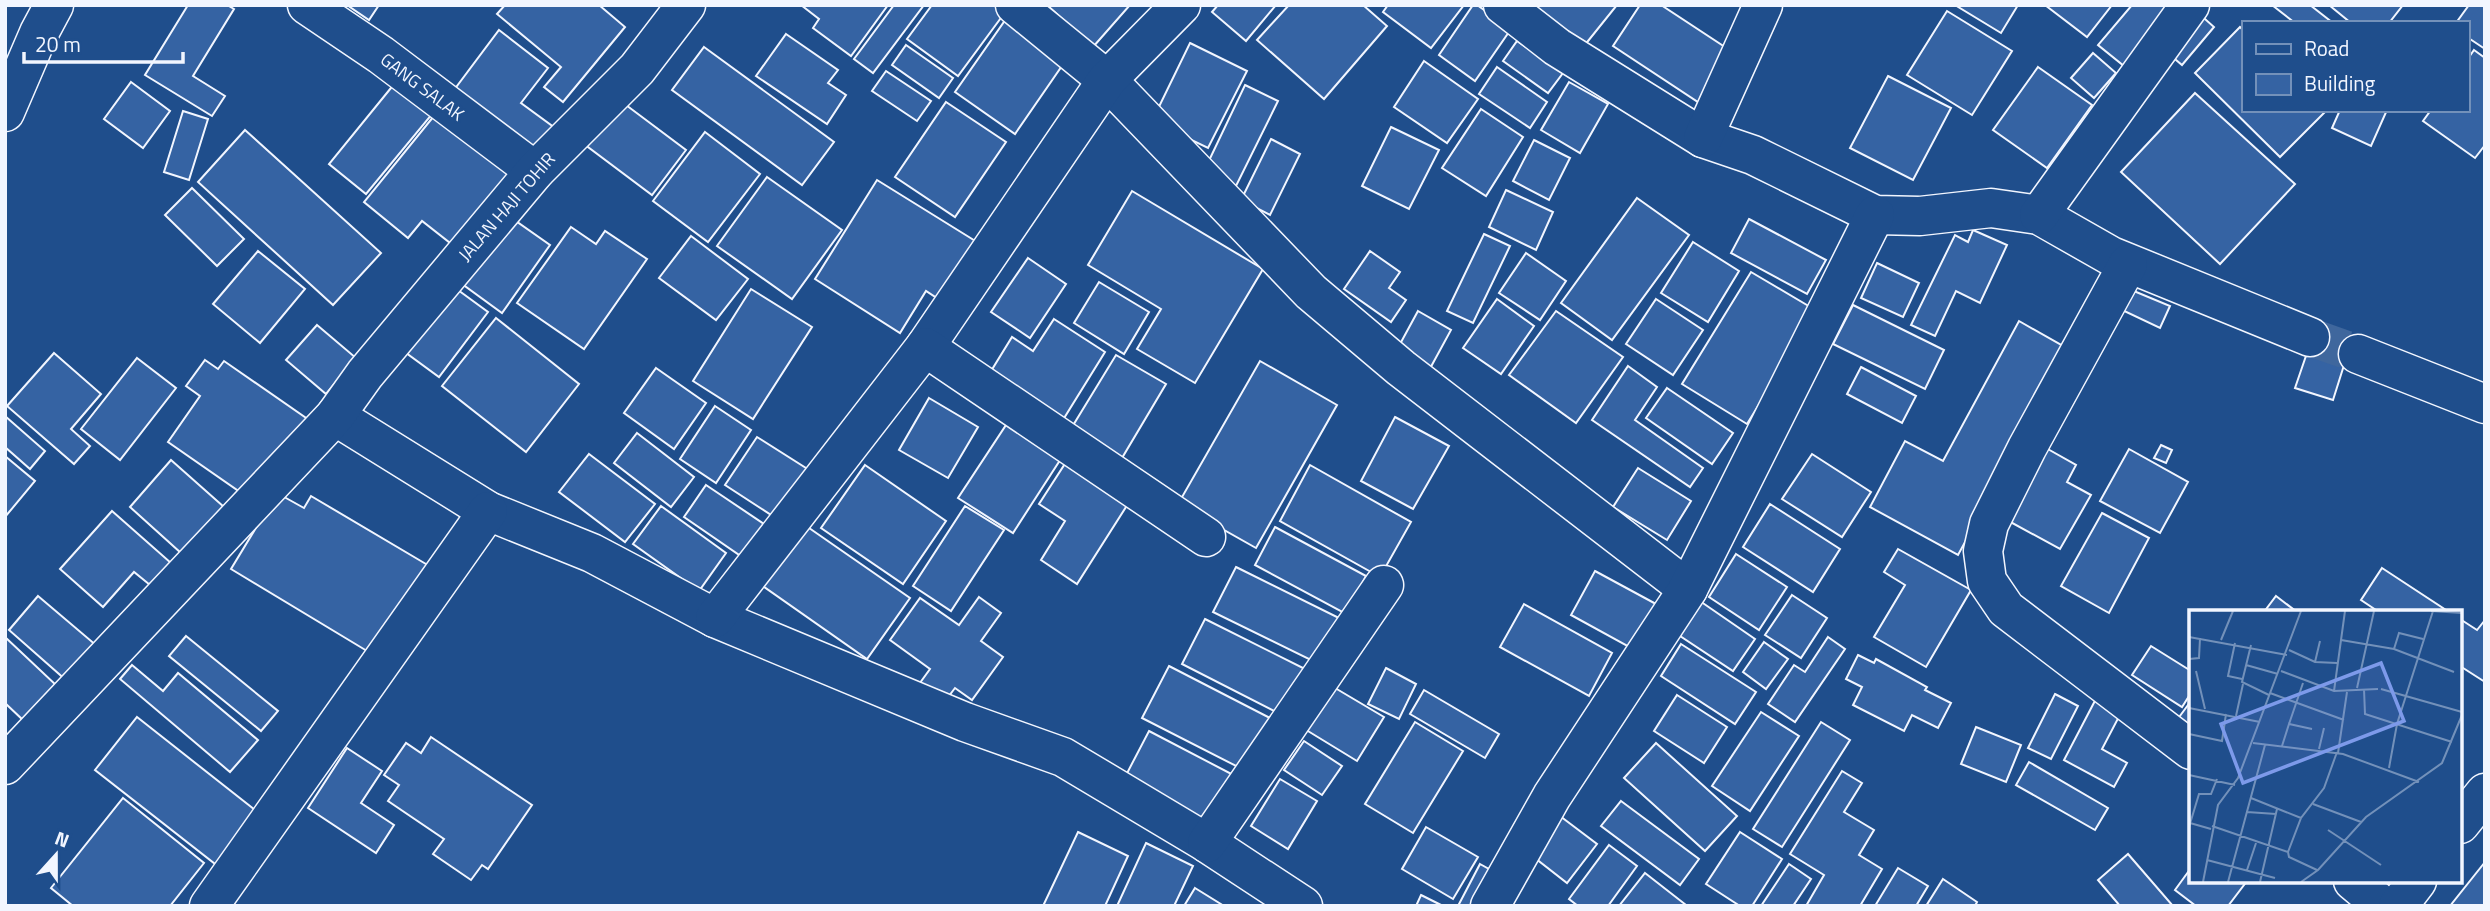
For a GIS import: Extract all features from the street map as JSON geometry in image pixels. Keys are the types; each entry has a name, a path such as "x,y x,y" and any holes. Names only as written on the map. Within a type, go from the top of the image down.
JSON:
{"street":[{"path":"5,112 54,5"},
{"name":"GANG SALAK","path":"307,5 380,55 535,171"},
{"name":"JALAN HAJI TOHIR","path":"5,765 335,416 365,374 535,171 637,69 686,5"},
{"path":"1015,5 1107,80 1311,292 1401,368 1688,589"},
{"path":"715,618 925,347 1107,80 1181,5"},
{"path":"1503,5 1557,47 1703,138 1753,155 1875,215 1920,216 1991,208 2039,215 2128,264 2310,337"},
{"path":"1703,138 1763,5"},
{"path":"2039,215 2190,5"},
{"path":"1490,906 1552,796 1688,589 1875,215"},
{"path":"2128,264 2027,448 1989,524 1983,551 1987,581 2006,609 2189,748"},
{"path":"925,347 1206,537"},
{"path":"2358,354 2485,404"},
{"path":"335,416 488,512 592,553 715,618 965,722 1063,757 1208,843 1303,906"},
{"path":"209,906 488,512"},
{"path":"1208,843 1384,585"},
{"path":"2462,822 2485,793"},
{"path":"2355,883 2383,906"},
{"path":"2398,906 2415,883"}],"building":[{"path":"188,5 227,5 234,9 193,76 225,96 212,116 145,75"},
{"path":"347,5 379,5 369,20"},
{"path":"505,5 599,5 625,27 563,102 544,87 561,67 497,14"},
{"path":"801,5 888,5 851,56 813,28 819,19"},
{"path":"894,5 924,5 873,73 854,59"},
{"path":"932,5 998,5 1006,11 958,76 907,39"},
{"path":"1047,5 1130,5 1093,47"},
{"path":"1218,5 1276,5 1246,41 1212,12"},
{"path":"1289,5 1363,5 1387,26 1324,99 1257,40"},
{"path":"1388,5 1464,5 1431,48 1383,12"},
{"path":"1473,5 1477,5 1511,29 1475,81 1439,55"},
{"path":"1523,5 1617,5 1580,51"},
{"path":"1640,5 1661,5 1734,53 1701,104 1613,46"},
{"path":"1955,5 2018,5 2001,33"},
{"path":"2045,5 2112,5 2087,37"},
{"path":"2132,5 2165,5 2171,11 2124,66 2098,45"},
{"path":"2272,5 2310,5 2330,21 2292,21"},
{"path":"2329,5 2403,5 2391,21 2349,21"},
{"path":"2469,5 2485,5 2485,49 2469,38 2469,21 2457,21"},
{"path":"1947,11 2012,51 1972,115 1907,75"},
{"path":"2196,11 2214,27 2182,65 2163,49"},
{"path":"1006,19 1066,60 1015,134 955,92"},
{"path":"2240,27 2242,112 2325,112 2280,157 2195,73"},
{"path":"499,30 548,68 521,103 555,128 536,152 454,90"},
{"path":"786,34 838,70 828,83 846,95 827,124 756,76"},
{"path":"1517,41 1563,73 1548,93 1503,61"},
{"path":"1190,43 1247,71 1208,148 1152,121"},
{"path":"906,45 953,78 939,98 892,65"},
{"path":"704,47 834,142 802,185 672,90"},
{"path":"2474,50 2485,58 2485,145 2475,158 2423,121 2430,112 2469,112 2469,57"},
{"path":"2093,53 2116,73 2094,98 2071,78"},
{"path":"1424,61 1478,99 1447,143 1394,107"},
{"path":"1497,67 1547,102 1530,128 1479,94"},
{"path":"2038,67 2092,105 2047,168 1993,130"},
{"path":"886,71 931,101 917,121 872,91"},
{"path":"1888,76 1951,108 1913,180 1850,148"},
{"path":"131,82 170,111 143,148 104,119"},
{"path":"1569,82 1608,104 1580,153 1541,130"},
{"path":"395,83 433,113 366,194 329,164"},
{"path":"1245,85 1278,101 1236,186 1204,171"},
{"path":"2195,93 2295,184 2220,264 2121,172"},
{"path":"618,99 686,150 652,195 584,144"},
{"path":"946,102 1006,142 955,217 895,177"},
{"path":"1481,109 1523,137 1486,196 1442,168"},
{"path":"183,111 208,119 189,180 164,172"},
{"path":"438,111 513,173 454,246 422,221 408,238 364,202"},
{"path":"2339,112 2386,112 2371,146 2332,128"},
{"path":"1391,127 1439,150 1409,209 1362,186"},
{"path":"245,130 381,253 333,305 198,182"},
{"path":"705,132 760,174 708,242 653,201"},
{"path":"1271,139 1300,154 1270,215 1241,200"},
{"path":"1534,140 1570,158 1549,200 1513,181"},
{"path":"767,177 842,230 792,299 717,246"},
{"path":"877,180 985,247 949,306 926,291 900,333 815,279"},
{"path":"192,188 244,239 217,266 165,215"},
{"path":"1506,190 1553,212 1536,250 1489,227"},
{"path":"1132,191 1263,269 1195,383 1137,349 1161,309 1088,265"},
{"path":"1637,198 1689,235 1612,340 1561,303"},
{"path":"506,214 550,245 502,313 458,281"},
{"path":"1749,219 1826,260 1807,294 1731,253"},
{"path":"571,227 596,244 605,231 647,259 584,349 517,303"},
{"path":"1973,230 2007,245 1980,303 1956,291 1935,336 1911,325 1955,235 1968,242"},
{"path":"1484,234 1510,246 1473,323 1447,311"},
{"path":"691,236 748,279 716,320 659,278"},
{"path":"1693,242 1739,271 1708,322 1661,293"},
{"path":"258,251 305,289 260,343 213,304"},
{"path":"1370,251 1400,272 1389,288 1406,300 1391,322 1344,289"},
{"path":"1526,253 1566,281 1540,320 1499,293"},
{"path":"1028,258 1066,284 1030,338 991,312"},
{"path":"1877,263 1919,283 1903,317 1861,298"},
{"path":"1751,272 1817,311 1747,424 1682,384"},
{"path":"447,282 488,312 439,377 398,347"},
{"path":"1099,282 1149,312 1124,354 1074,323"},
{"path":"751,289 812,327 753,419 693,381"},
{"path":"2129,289 2170,306 2160,328 2120,309"},
{"path":"1497,299 1534,326 1501,374 1463,348"},
{"path":"1656,299 1703,330 1673,375 1626,344"},
{"path":"1853,305 1944,350 1925,389 1833,344"},
{"path":"1418,311 1451,330 1427,374 1394,355"},
{"path":"1556,311 1623,357 1576,423 1509,375"},
{"path":"496,318 579,384 526,452 442,386"},
{"path":"1054,319 1105,352 1061,423 988,376 1012,337 1033,351"},
{"path":"2019,321 2070,350 1958,555 1870,507 1905,441 1943,461"},
{"path":"317,325 356,358 326,394 286,360"},
{"path":"2308,350 2345,362 2333,400 2295,388"},
{"path":"54,353 101,394 71,429 90,446 74,464 7,406"},
{"path":"1116,355 1166,384 1119,463 1069,432"},
{"path":"137,358 176,388 120,460 81,429"},
{"path":"205,360 218,369 224,361 309,420 253,501 168,442 200,396 186,386"},
{"path":"1260,361 1337,405 1256,548 1178,504"},
{"path":"1628,366 1657,387 1635,420 1703,468 1690,487 1592,420"},
{"path":"1861,367 1916,396 1902,423 1847,394"},
{"path":"656,368 706,403 674,449 624,413"},
{"path":"1667,388 1733,433 1712,464 1646,418"},
{"path":"929,398 978,427 948,478 899,450"},
{"path":"715,406 751,430 716,483 680,459"},
{"path":"5,416 45,451 30,469 5,447"},
{"path":"1395,417 1449,446 1413,509 1361,481"},
{"path":"1010,419 1064,454 1013,533 958,498"},
{"path":"637,433 694,477 671,507 614,463"},
{"path":"757,437 817,475 785,524 725,485"},
{"path":"2161,445 2172,450 2166,463 2154,458"},
{"path":"2046,448 2076,465 2067,482 2091,495 2060,549 2005,519"},
{"path":"2129,449 2188,482 2160,533 2100,501"},
{"path":"589,454 655,504 625,542 559,492"},
{"path":"1812,454 1871,492 1842,537 1782,499"},
{"path":"5,456 35,481 5,517"},
{"path":"1070,456 1133,496 1077,584 1041,560 1065,521 1039,504"},
{"path":"171,460 233,515 191,562 130,507"},
{"path":"865,465 946,521 903,584 821,528"},
{"path":"1310,465 1411,522 1380,577 1280,521"},
{"path":"1638,468 1691,501 1667,540 1613,507"},
{"path":"706,485 770,528 748,561 684,517"},
{"path":"277,493 304,508 311,496 431,567 377,657 231,569"},
{"path":"1770,504 1840,549 1813,592 1743,547"},
{"path":"661,506 726,553 699,591 633,544"},
{"path":"965,506 1004,530 951,611 913,586"},
{"path":"112,511 171,563 150,585 134,572 103,607 60,569"},
{"path":"2102,513 2149,538 2109,613 2061,586"},
{"path":"799,521 910,598 867,659 757,582"},
{"path":"1275,527 1366,576 1346,614 1255,565"},
{"path":"1898,549 1971,590 1926,667 1874,637 1905,585 1884,572"},
{"path":"1736,554 1787,587 1759,630 1709,597"},
{"path":"1236,567 1341,619 1319,664 1213,612"},
{"path":"2382,568 2446,610 2376,610 2361,600"},
{"path":"1595,571 1656,604 1631,648 1571,615"},
{"path":"1792,595 1827,618 1801,658 1765,635"},
{"path":"38,596 97,646 67,681 9,630"},
{"path":"2276,596 2294,610 2266,610"},
{"path":"979,597 1001,613 981,641 1003,657 972,700 955,688 942,705 917,687 930,669 890,640 920,598 959,625"},
{"path":"1697,599 1755,639 1733,671 1674,632"},
{"path":"1524,604 1612,653 1589,696 1500,647"},
{"path":"1205,619 1305,669 1282,715 1182,664"},
{"path":"2462,620 2477,630 2485,620 2485,682 2462,667"},
{"path":"186,636 278,711 261,731 169,656"},
{"path":"5,637 57,686 24,721 5,703"},
{"path":"1828,637 1845,649 1795,722 1768,704 1794,665 1805,672"},
{"path":"1764,642 1788,659 1766,689 1743,672"},
{"path":"1681,644 1756,692 1735,724 1661,676"},
{"path":"2151,646 2189,670 2189,696 2182,707 2132,675"},
{"path":"1858,655 1874,663 1876,659 1951,703 1938,728 1912,715 1904,731 1853,705 1862,687 1846,679"},
{"path":"132,665 163,691 178,673 258,740 230,772 120,679"},
{"path":"1169,666 1270,718 1244,770 1142,718"},
{"path":"1386,668 1416,684 1399,719 1368,704"},
{"path":"1330,685 1384,717 1357,761 1303,728"},
{"path":"1424,690 1499,734 1485,758 1410,714"},
{"path":"2055,694 2078,706 2051,759 2028,748"},
{"path":"1677,695 1727,727 1704,763 1654,731"},
{"path":"2098,695 2123,709 2102,749 2127,763 2114,787 2064,760"},
{"path":"2189,704 2189,735 2174,724"},
{"path":"1761,712 1799,736 1750,811 1712,786"},
{"path":"137,717 260,814 219,867 95,770"},
{"path":"1415,722 1463,751 1413,833 1365,804"},
{"path":"1821,722 1850,740 1782,847 1753,829"},
{"path":"1976,727 2021,745 2006,782 1961,764"},
{"path":"1149,731 1241,779 1216,827 1124,779"},
{"path":"431,737 532,805 488,869 482,865 471,880 433,854 444,839 388,801 399,785 384,775 406,743 421,753"},
{"path":"1304,741 1342,766 1322,795 1284,770"},
{"path":"1656,743 1737,816 1705,851 1624,778"},
{"path":"347,748 382,771 361,803 394,825 376,853 308,808"},
{"path":"2029,762 2108,808 2095,830 2016,785"},
{"path":"1842,771 1862,783 1844,812 1874,830 1859,855 1882,869 1860,906 1806,906 1824,875 1790,854"},
{"path":"1280,779 1317,801 1288,849 1251,826"},
{"path":"123,798 204,863 170,906 73,906 51,888"},
{"path":"1621,801 1699,859 1680,885 1601,826"},
{"path":"1556,813 1597,844 1567,883 1526,851"},
{"path":"1426,827 1478,857 1453,899 1402,869"},
{"path":"1078,832 1128,856 1105,906 1043,906"},
{"path":"1740,832 1782,859 1752,906 1740,906 1706,884"},
{"path":"1146,843 1193,866 1174,906 1117,906"},
{"path":"1609,845 1637,866 1608,906 1578,906 1569,899"},
{"path":"2128,854 2173,906 2120,906 2098,880"},
{"path":"2485,862 2485,906 2450,906"},
{"path":"1480,864 1496,873 1479,906 1458,906"},
{"path":"1789,864 1811,879 1793,906 1761,906"},
{"path":"1898,868 1928,886 1916,906 1875,906"},
{"path":"2189,871 2189,883 2245,883 2228,906 2196,906 2175,890"},
{"path":"1645,873 1686,905 1619,906"},
{"path":"1943,879 1977,902 1975,906 1926,906"},
{"path":"1195,888 1224,906 1184,906"},
{"path":"1421,895 1443,906 1416,906"}],"tunnel":[{"path":"2310,337 2358,354"}]}
